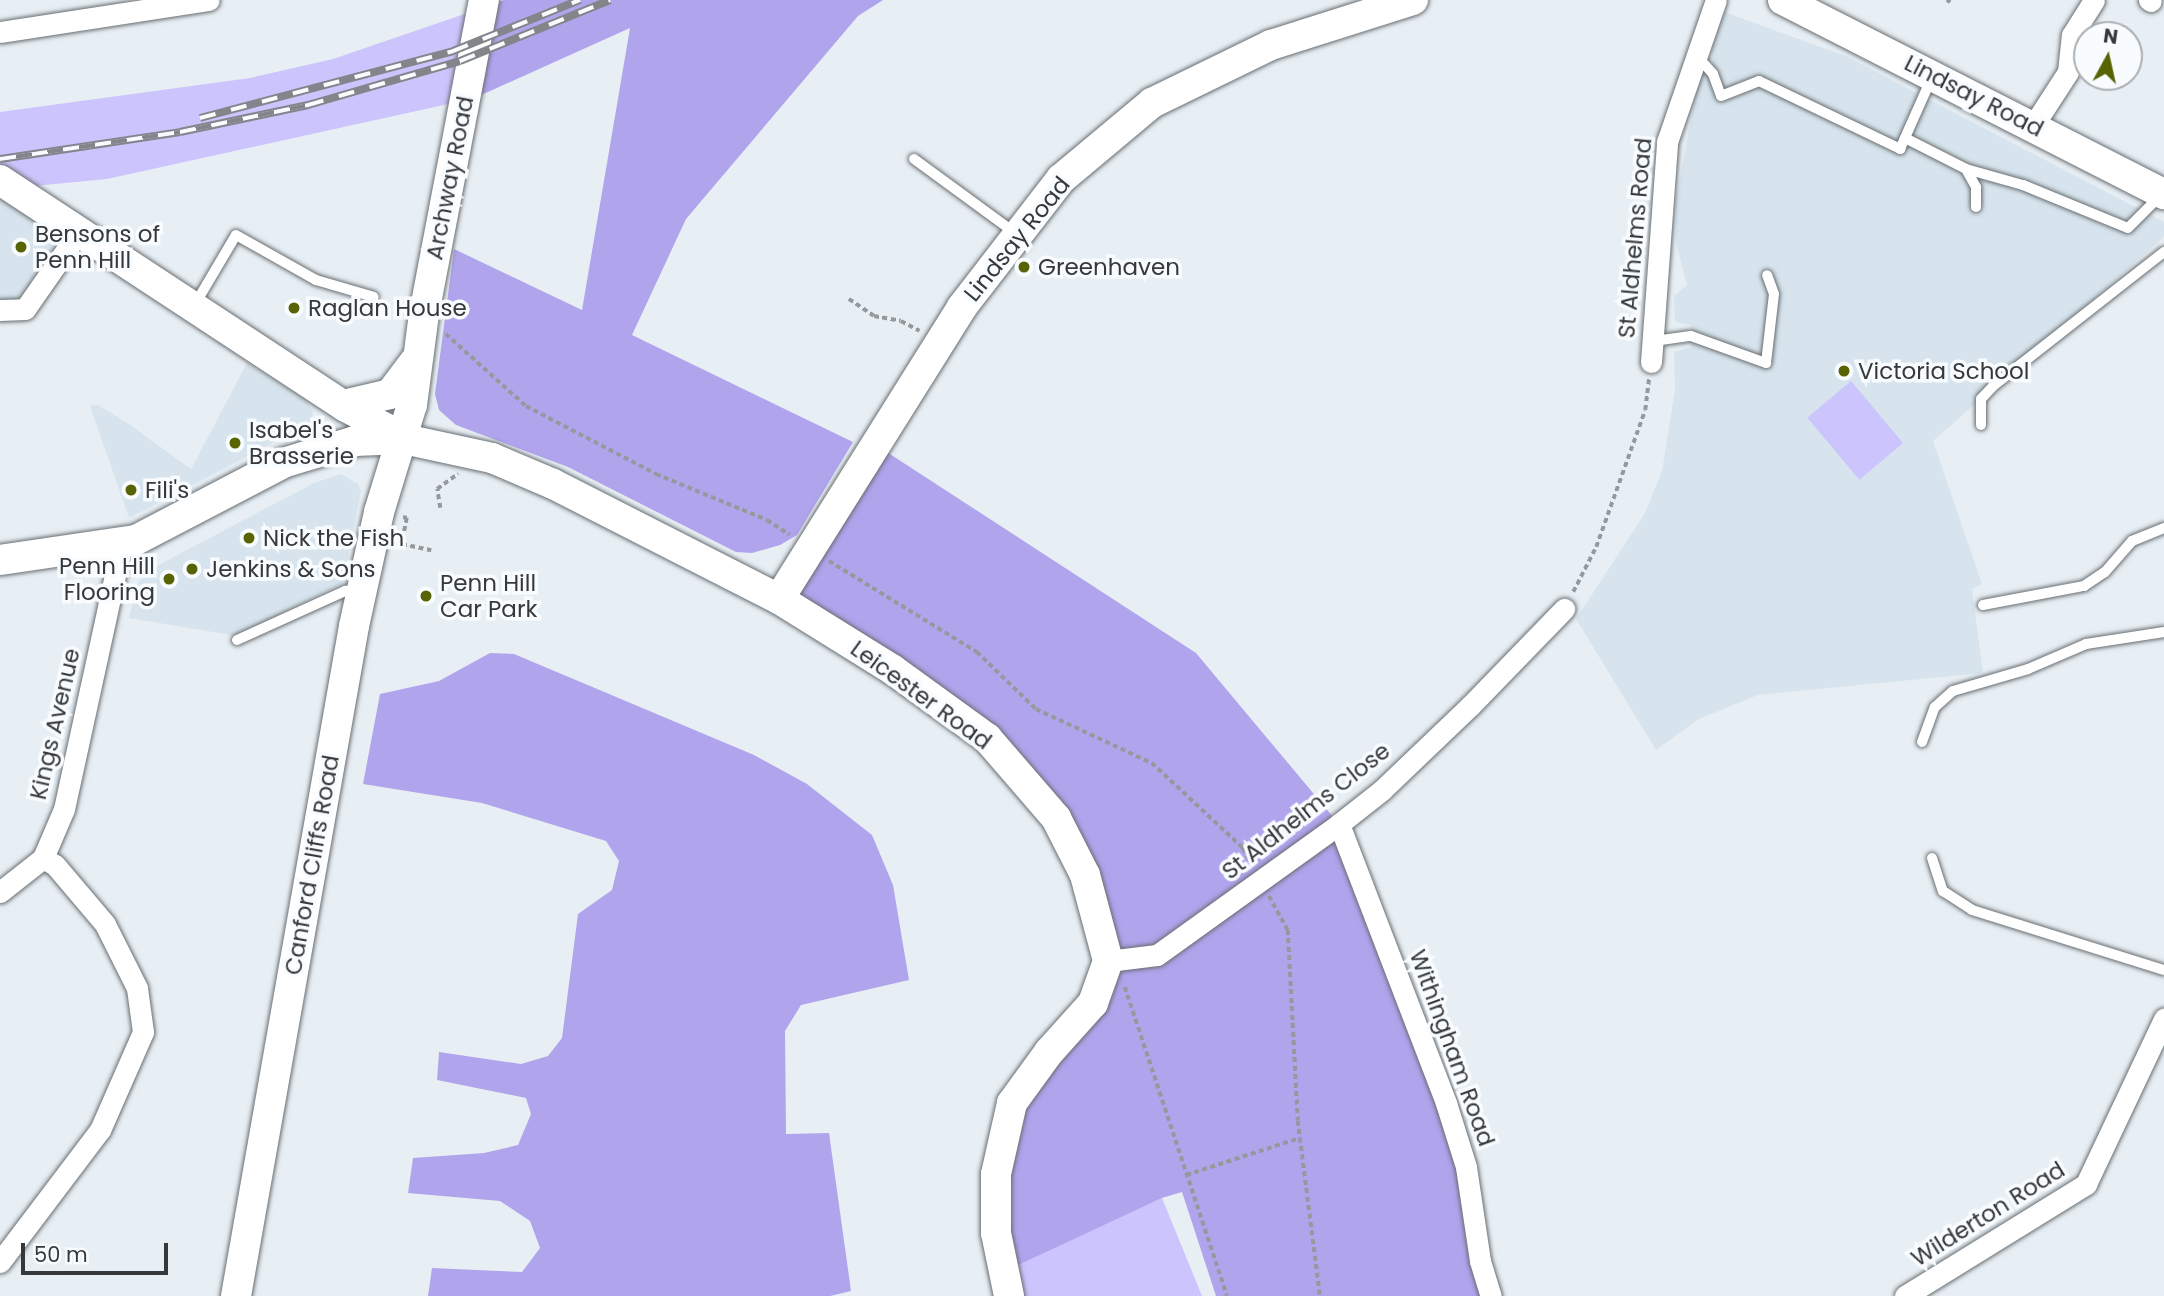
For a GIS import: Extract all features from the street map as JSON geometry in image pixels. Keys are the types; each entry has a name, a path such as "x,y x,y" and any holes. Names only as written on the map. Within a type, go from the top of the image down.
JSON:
{"street":[{"path":"0,32 209,0"},
{"name":"Archway Road","path":"404,439 484,0"},
{"name":"Lindsay Road","path":"779,599 940,342 1061,179 1152,103 1271,46 1413,0"},
{"name":"St Aldhelms Road","path":"1653,351 1667,142 1716,0"},
{"name":"Lindsay Road","path":"1783,0 2164,194"},
{"path":"2033,126 2068,72 2072,35 2094,0"},
{"path":"0,180 343,405 404,439"},
{"path":"0,310 25,309 78,233"},
{"path":"343,405 390,394 417,359"},
{"path":"0,560 122,544 157,531 283,463 355,441 404,439"},
{"name":"Leicester Road","path":"404,439 492,458 541,479 779,599 893,670 987,738 1056,818 1085,875 1108,961"},
{"name":"Canford Cliffs Road","path":"236,1296 354,626 365,589 379,512 404,439"},
{"name":"Kings Avenue","path":"0,892 43,858 64,809 122,544"},
{"name":"St Aldhelms Close","path":"1108,961 1157,955 1339,824 1412,762 1545,634 1564,609"},
{"name":"Withingham Road","path":"1339,824 1446,1103 1466,1167 1480,1261 1491,1296"},
{"path":"0,1262 100,1130 143,1032 143,1008 137,988 105,924 55,865 43,858"},
{"path":"1009,1296 996,1233 996,1174 1012,1103 1049,1052 1093,1003 1108,961"},
{"name":"Wilderton Road","path":"1905,1296 2087,1184 2164,1019"}],"lane":[{"path":"1696,55 1713,74 1721,96 1759,81 1900,149 1934,75"},
{"path":"1905,138 1966,169 2023,185 2128,228 2164,194"},
{"path":"914,159 1020,237"},
{"path":"1966,169 1976,187 1976,207"},
{"path":"194,306 236,235 316,280 374,297"},
{"path":"1981,425 1981,399 1993,386 2164,252"},
{"path":"1653,351 1691,336 1766,363 1774,305 1767,275"},
{"path":"1983,605 2084,586 2105,572 2132,541 2164,528"},
{"path":"237,640 345,591 365,589"},
{"path":"1922,742 1935,707 1953,691 2028,668 2086,644 2164,632"},
{"path":"1932,858 1944,891 1972,911 2164,970"}],"path":[{"path":"849,299 874,316 901,321 940,342"},
{"path":"1564,609 1595,547 1640,422 1653,351"},
{"path":"440,508 438,489 458,474 459,468 450,466"},
{"path":"379,512 407,518 402,544 431,550"},
{"path":"1108,961 1129,993 1227,1296"},
{"path":"1186,1175 1300,1138"}],"shaded area":[{"path":"504,0 883,0 858,16 686,219 632,335 853,442 797,535 780,545 752,553 736,552 568,467 456,425 439,410 435,394 454,249 582,310 630,28 479,96 482,8"},
{"path":"482,8 453,103 107,179 34,186 0,180 0,112 250,78 333,59"},
{"name":"Victoria School","path":"1724,12 1846,56 2164,222 2164,237 1933,441 1982,584 1972,589 1983,673 1758,695 1699,719 1656,750 1576,619 1645,513 1662,471 1675,389 1674,352 1691,347 1691,325 1675,322 1674,296 1687,285 1676,243 1676,200 1699,75 1713,74 1712,48"},
{"path":"0,180 78,233 25,309 0,310"},
{"path":"247,363 306,400 313,412 311,423 129,518 90,406 98,405 129,424 191,469"},
{"path":"1851,381 1903,443 1859,480 1807,418"},
{"path":"876,445 1196,653 1339,824 1446,1103 1491,1296 1216,1296 1182,1192 1162,1198 1003,1272 1012,1103 1108,962 1085,875 987,738 779,599"},
{"path":"341,474 358,484 361,491 343,583 237,636 129,618 138,582 153,568 314,483"},
{"path":"490,653 514,654 754,755 807,784 872,835 893,885 909,980 801,1005 785,1031 786,1134 829,1133 851,1291 830,1296 428,1296 432,1268 522,1272 540,1248 530,1221 500,1201 408,1193 413,1158 484,1153 518,1145 531,1114 526,1098 437,1080 439,1052 521,1064 548,1056 562,1038 578,914 612,890 619,861 606,841 482,803 363,784 380,694 439,681"},
{"path":"1162,1198 1202,1296 1024,1296 1014,1266"}],"railway":[{"path":"200,118 453,51 580,0"},
{"path":"0,159 180,132 308,105 460,61 610,0"}],"place":[{"name":"Bensons of Penn Hill","path":"21,247"},
{"name":"Greenhaven","path":"1024,267"},
{"name":"Raglan House","path":"294,308"},
{"name":"Victoria School","path":"1844,371"},
{"name":"Isabel's Brasserie","path":"235,443"},
{"name":"Fili's","path":"131,490"},
{"name":"Nick the Fish","path":"249,538"},
{"name":"Jenkins & Sons","path":"192,569"},
{"name":"Penn Hill Flooring","path":"169,579"},
{"name":"Penn Hill Car Park","path":"426,596"}]}
